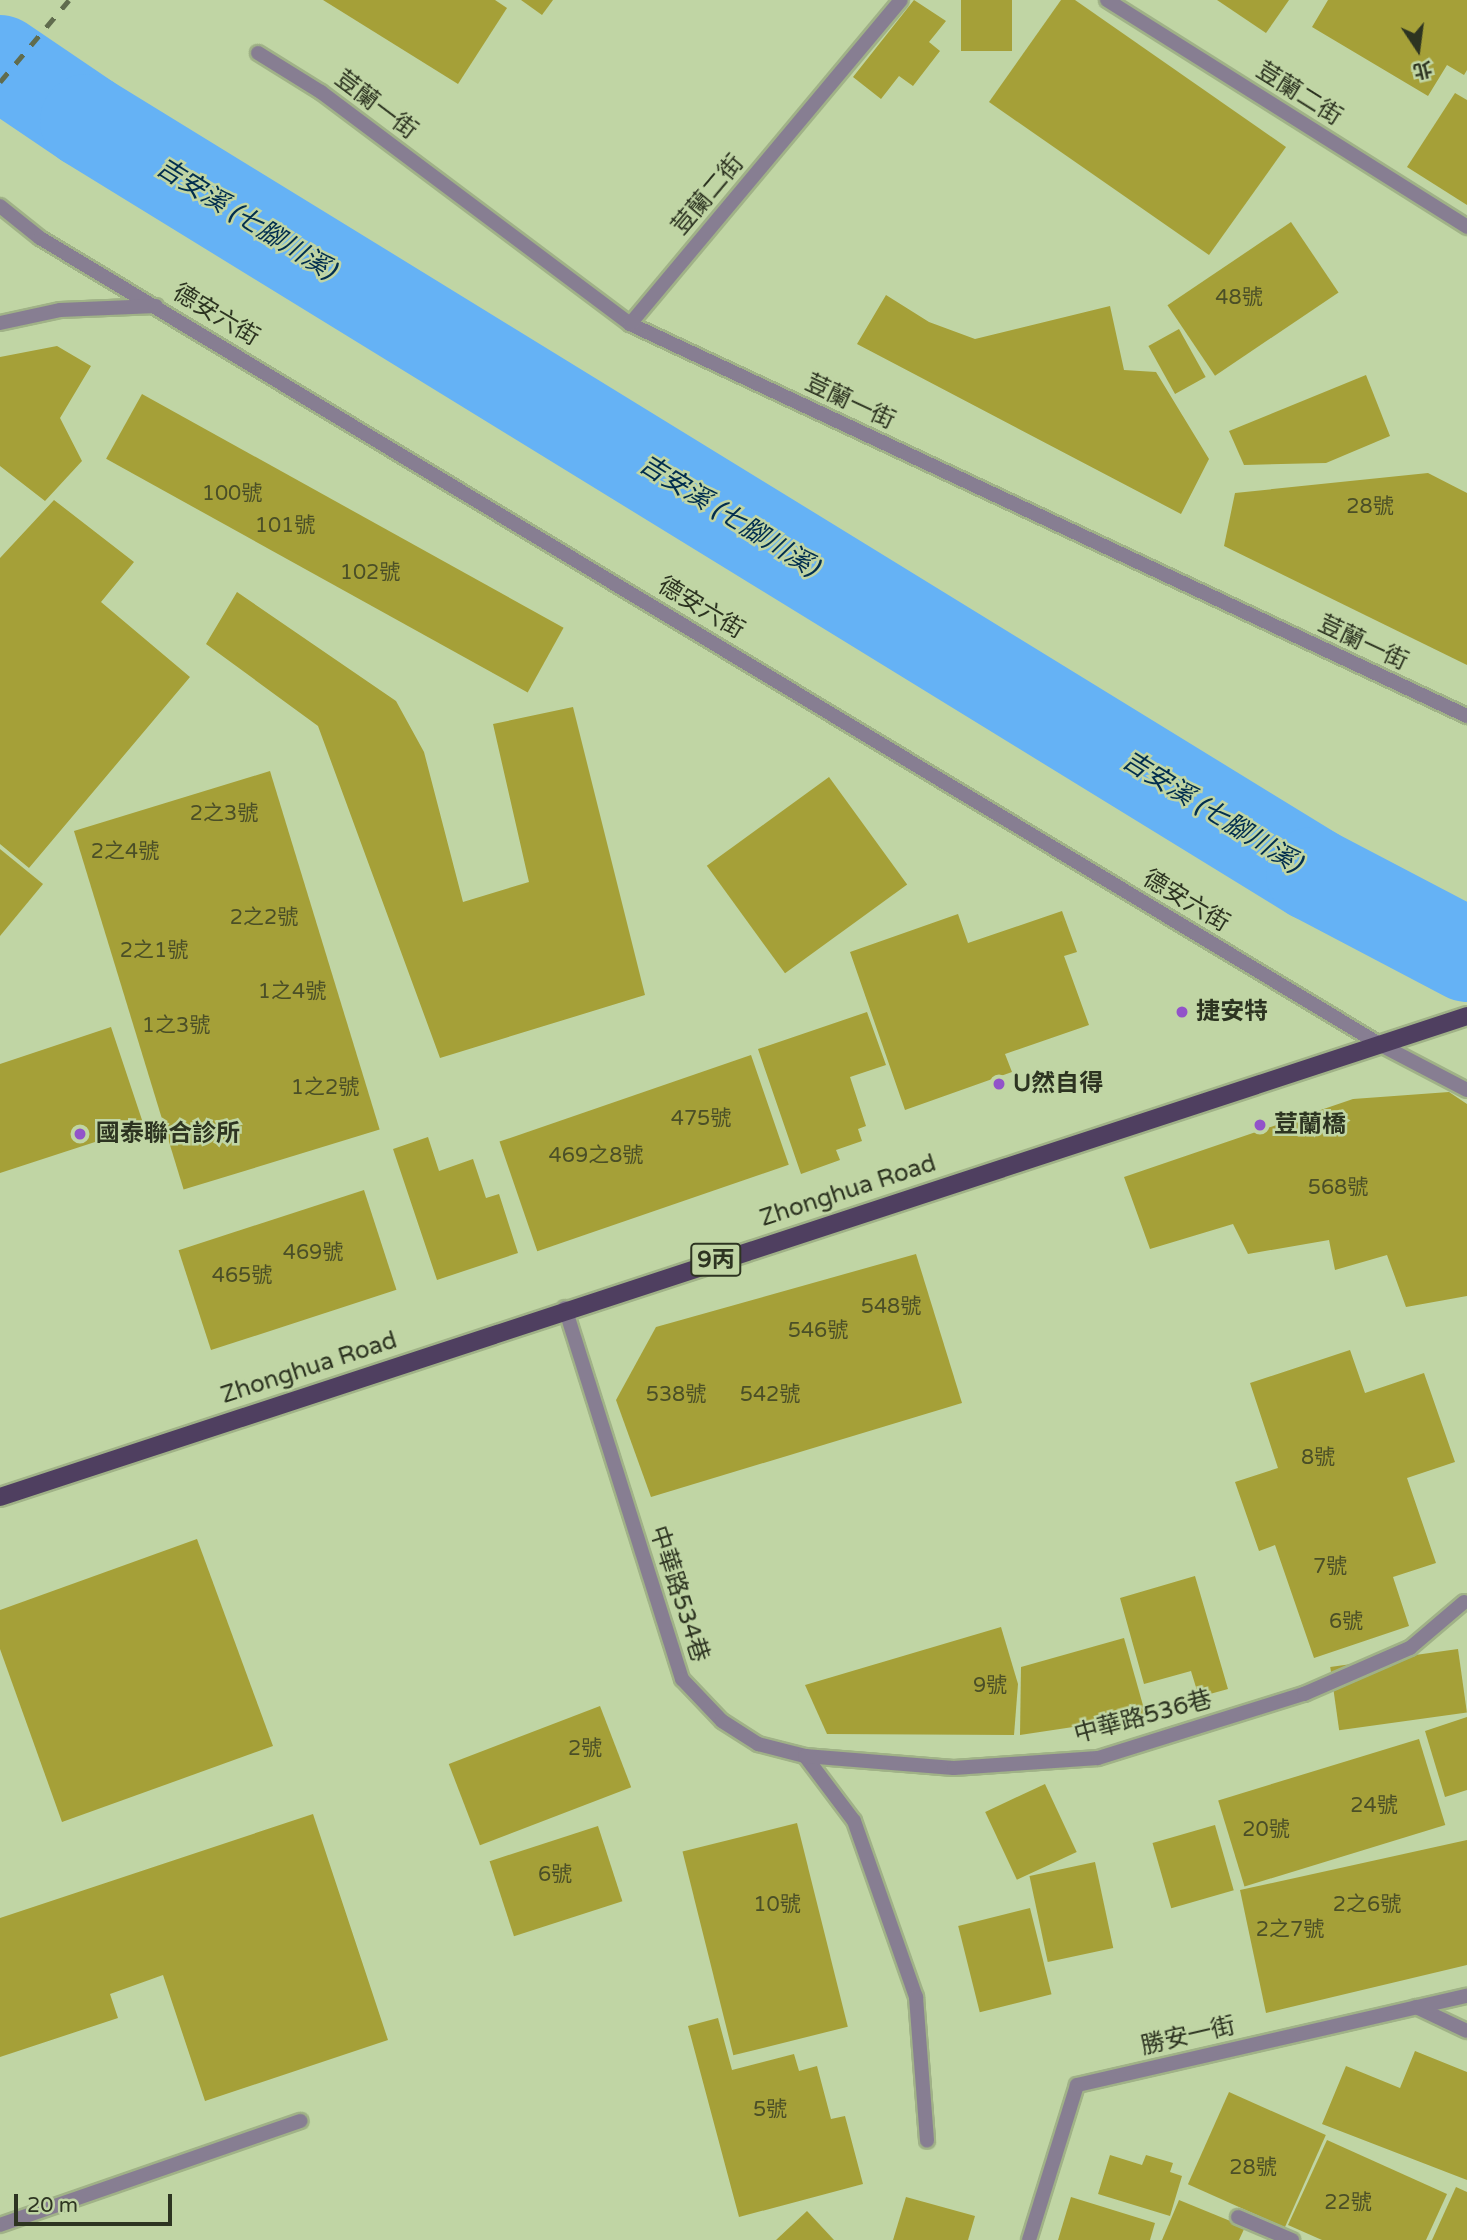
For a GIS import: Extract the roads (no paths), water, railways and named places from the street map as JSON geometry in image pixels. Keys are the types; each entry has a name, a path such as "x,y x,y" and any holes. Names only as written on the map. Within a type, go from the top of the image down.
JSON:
{"main road":[{"name":"Zhonghua Road","path":"0,1497 565,1308 1467,1016"}],"street":[{"name":"荳蘭二街","path":"630,324 901,0"},
{"name":"荳蘭二街","path":"1107,0 1467,227"},
{"name":"荳蘭一街","path":"258,53 321,92 630,324 1467,716"},
{"name":"德安六街","path":"0,206 40,238 158,306 1381,1045 1467,1090"},
{"path":"0,323 60,310 158,306"},
{"name":"中華路534巷","path":"565,1308 682,1679 722,1721 758,1744 805,1756"},
{"name":"中華路536巷","path":"805,1756 954,1768 1098,1758 1304,1694 1410,1648 1464,1602"},
{"path":"805,1756 854,1821 916,1997 927,2141"},
{"name":"勝安一街","path":"1029,2240 1077,2085 1467,1996"},
{"path":"1416,2007 1467,2031"},
{"path":"0,2225 300,2121"},
{"path":"1238,2217 1293,2240"}],"waterway":[{"name":"吉安溪 (七腳川溪)","path":"0,62 87,121 1313,874 1467,955"}],"railway":[{"path":"0,82 69,0"}],"place":[{"name":"捷安特","path":"1182,1012"},
{"name":"U然自得","path":"999,1084"},
{"name":"荳蘭橋","path":"1260,1125"},
{"name":"國泰聯合診所","path":"80,1134"}]}
